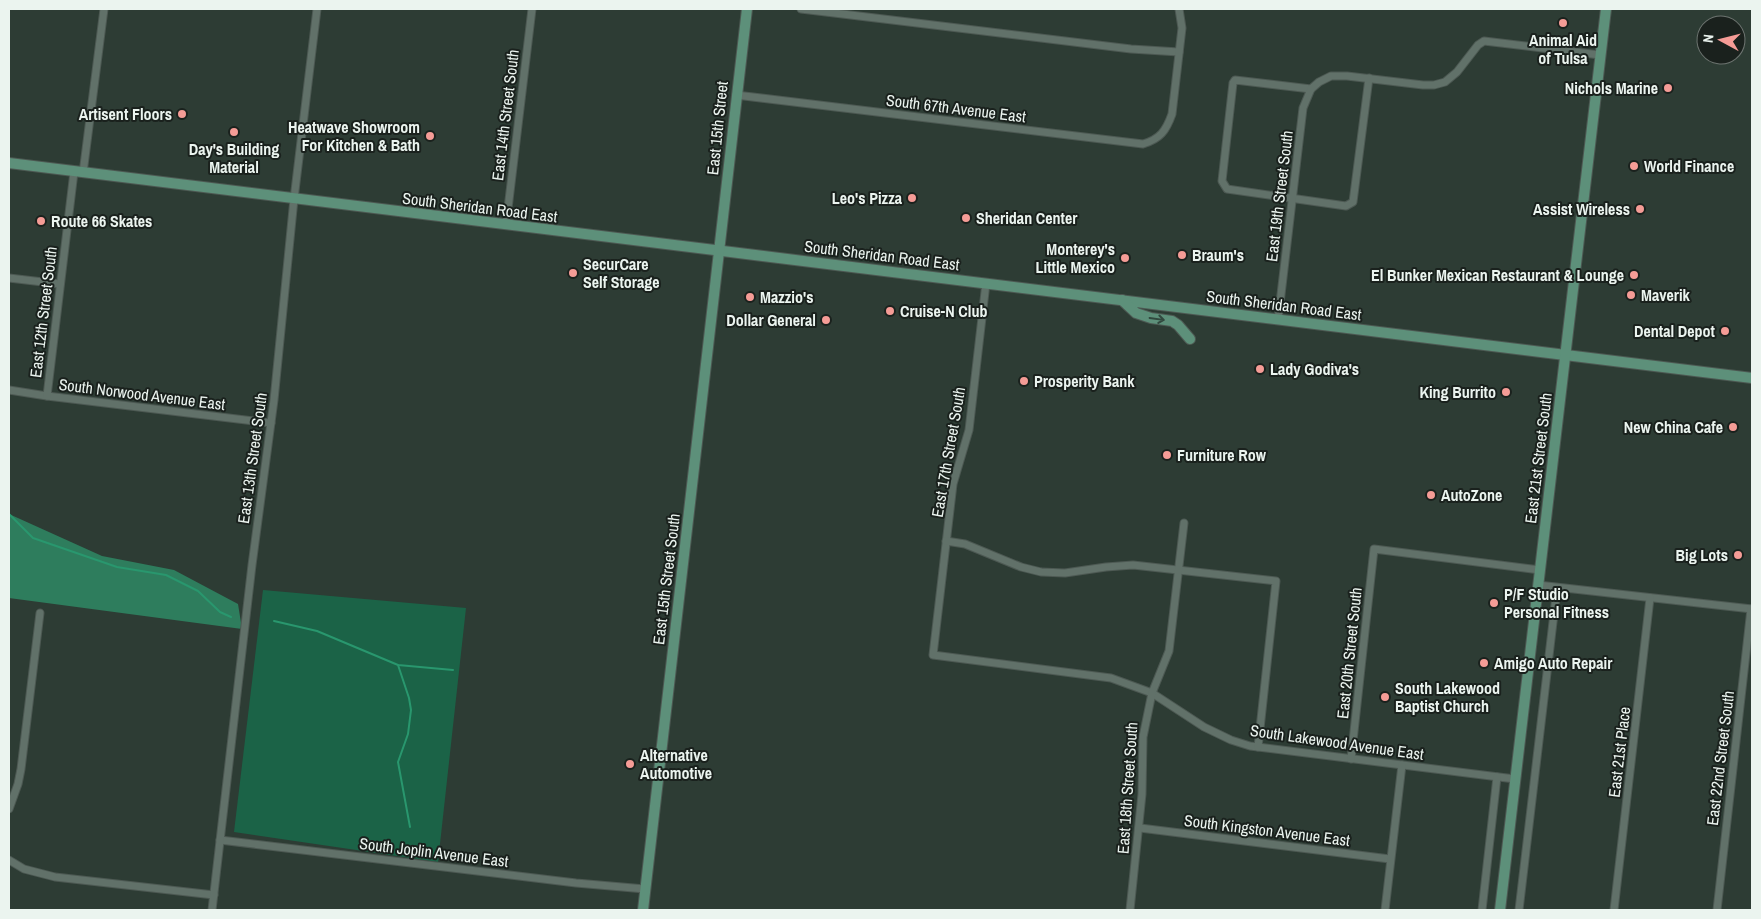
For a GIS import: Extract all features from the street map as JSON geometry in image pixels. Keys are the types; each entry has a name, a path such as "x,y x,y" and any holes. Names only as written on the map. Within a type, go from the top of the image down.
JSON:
{"main road":[{"name":"East 15th Street","path":"719,251 747,9"},
{"name":"East 21st Street South","path":"1500,910 1606,9"},
{"name":"South Sheridan Road East","path":"9,163 1752,378"},
{"name":"East 15th Street South","path":"643,910 719,251"},
{"path":"1122,300 1136,313 1151,318 1172,321 1190,339"}],"street":[{"name":"East 12th Street South","path":"47,396 60,284 104,9"},
{"name":"East 13th Street South","path":"212,910 252,565 271,424 294,199 317,9"},
{"name":"East 14th Street South","path":"506,225 532,9"},
{"path":"801,9 1131,49 1179,52 1182,28 1179,9"},
{"path":"1311,89 1239,79 1233,83 1223,186 1227,189 1346,206 1354,202 1369,78 1423,85 1445,82 1457,72 1478,44 1484,41 1600,55"},
{"name":"South 67th Avenue East","path":"736,95 1137,144 1155,140 1167,128 1172,114 1179,52"},
{"name":"East 19th Street South","path":"1278,320 1303,108 1311,89 1319,82 1337,75 1369,78"},
{"path":"9,278 60,284"},
{"name":"East 17th Street South","path":"933,655 953,484 969,430 986,284"},
{"name":"South Norwood Avenue East","path":"9,390 271,424"},
{"name":"East 18th Street South","path":"1130,910 1140,828 1143,737 1152,693 1169,651 1184,523"},
{"path":"946,541 978,548 1021,567 1046,572 1078,572 1120,565 1146,566 1276,581 1258,747"},
{"name":"East 20th Street South","path":"1351,759 1374,549 1540,570"},
{"path":"1538,585 1752,609"},
{"path":"1519,910 1556,588"},
{"name":"East 21st Place","path":"1614,910 1650,598"},
{"name":"East 22nd Street South","path":"1716,910 1752,609"},
{"path":"9,809 22,769 40,613"},
{"name":"South Lakewood Avenue East","path":"933,655 1095,674 1123,681 1152,693 1204,727 1231,740 1258,747 1515,779"},
{"path":"1385,910 1402,765"},
{"path":"1482,910 1497,777"},
{"name":"South Kingston Avenue East","path":"1140,828 1390,859"},
{"name":"South Joplin Avenue East","path":"220,840 576,883 645,889"},
{"path":"9,860 24,869 55,877 214,896"}],"green space":[{"path":"9,514 102,556 174,570 238,604 242,629 9,598"},
{"path":"263,590 466,608 438,862 234,832"}],"waterway":[{"path":"9,514 33,538 117,567 166,575 198,591 220,612 231,617"},
{"path":"274,621 317,631 398,665 453,670"},
{"path":"398,665 411,710 408,734 398,762 410,827"}],"place":[{"name":"Animal Aid of Tulsa","path":"1563,23"},
{"name":"Nichols Marine","path":"1668,88"},
{"name":"Artisent Floors","path":"182,114"},
{"name":"Day's Building Material","path":"234,132"},
{"name":"Heatwave Showroom For Kitchen & Bath","path":"430,136"},
{"name":"World Finance","path":"1634,166"},
{"name":"Leo's Pizza","path":"912,198"},
{"name":"Assist Wireless","path":"1640,209"},
{"name":"Sheridan Center","path":"966,218"},
{"name":"Route 66 Skates","path":"41,221"},
{"name":"Braum's","path":"1182,255"},
{"name":"Monterey's Little Mexico","path":"1125,258"},
{"name":"SecurCare Self Storage","path":"573,273"},
{"name":"El Bunker Mexican Restaurant & Lounge","path":"1634,275"},
{"name":"Maverik","path":"1631,295"},
{"name":"Mazzio's","path":"750,297"},
{"name":"Cruise-N Club","path":"890,311"},
{"name":"Dollar General","path":"826,320"},
{"name":"Dental Depot","path":"1725,331"},
{"name":"Lady Godiva's","path":"1260,369"},
{"name":"Prosperity Bank","path":"1024,381"},
{"name":"King Burrito","path":"1506,392"},
{"name":"New China Cafe","path":"1733,427"},
{"name":"Furniture Row","path":"1167,455"},
{"name":"AutoZone","path":"1431,495"},
{"name":"Big Lots","path":"1738,555"},
{"name":"P/F Studio Personal Fitness","path":"1494,603"},
{"name":"Amigo Auto Repair","path":"1484,663"},
{"name":"South Lakewood Baptist Church","path":"1385,697"},
{"name":"Alternative Automotive","path":"630,764"}]}
